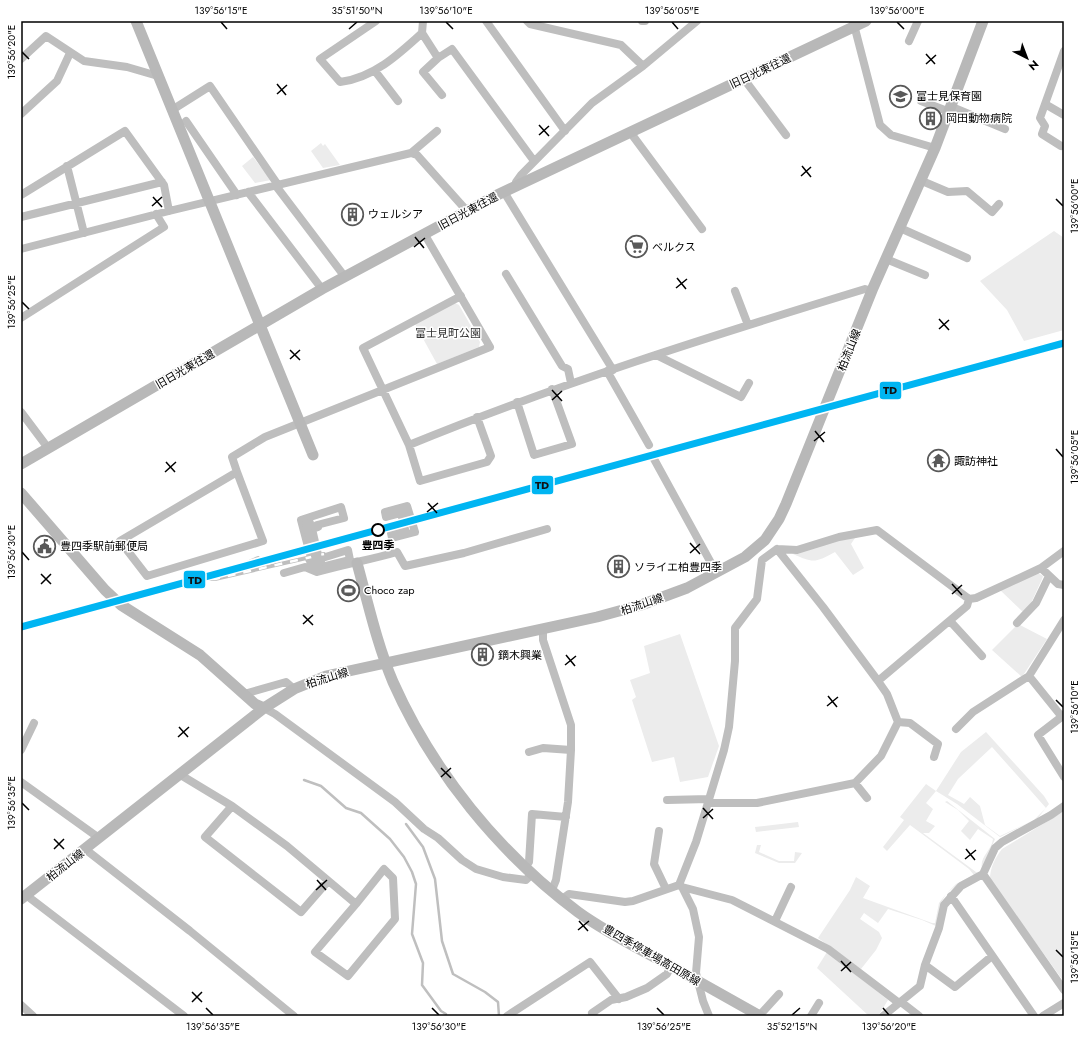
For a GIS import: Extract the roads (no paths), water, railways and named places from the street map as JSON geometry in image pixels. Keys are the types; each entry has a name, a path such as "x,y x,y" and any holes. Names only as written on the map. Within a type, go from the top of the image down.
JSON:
{"main road":[{"path":"136,21 211,201 313,455"},
{"name":"旧日光東往還","path":"21,464 322,289 504,192 744,79 854,24 866,21"},
{"name":"柏流山線","path":"24,897 264,708 294,689 326,676 625,610 687,588 745,557 754,550 772,530 786,504 872,291 936,148 951,110 974,41 983,21"},
{"path":"21,493 105,590 121,605 193,650 255,704 264,708"},
{"name":"豊四季停車場高田原線","path":"357,563 386,663 411,718 446,776 477,816 529,870 562,899 617,937 759,1016"}],"street":[{"path":"376,21 320,59 340,82 355,80 375,71 422,33"},
{"path":"423,21 422,33 438,58"},
{"path":"486,21 565,131"},
{"path":"527,21 530,24 621,45 643,66"},
{"path":"518,185 516,182 521,175 592,103 643,66 697,21"},
{"path":"909,41 918,21"},
{"path":"854,24 880,125 891,135 936,148"},
{"path":"21,59 46,36 84,61 127,67 158,76"},
{"path":"442,95 422,72 438,58 452,49 534,161"},
{"path":"1060,146 1042,134 1045,126 1040,118 1064,51"},
{"path":"22,111 57,81 70,53"},
{"path":"375,71 398,101"},
{"path":"744,79 786,135"},
{"path":"172,110 210,86 277,186 345,277"},
{"path":"921,101 951,110 1005,130"},
{"path":"1045,104 1064,115"},
{"path":"186,121 237,195"},
{"path":"21,249 156,214 411,153 437,131"},
{"path":"21,195 125,132 162,182 169,211"},
{"path":"630,132 702,229"},
{"path":"411,153 417,155 467,212"},
{"path":"67,166 84,233"},
{"path":"922,181 948,192 967,191 992,212 999,204"},
{"path":"21,217 162,182"},
{"path":"248,192 322,289"},
{"path":"504,192 610,370 649,445"},
{"path":"21,318 164,227 156,214"},
{"path":"900,228 967,258"},
{"path":"237,472 120,541 147,576 263,541 232,457 265,437 490,347 425,235"},
{"path":"886,259 925,275"},
{"path":"506,274 562,366 568,369 571,383"},
{"path":"409,445 477,417 552,389 748,325 865,290 872,291"},
{"path":"735,291 748,325"},
{"path":"461,296 363,348 409,445 420,481 487,462 491,456 477,417"},
{"path":"656,355 740,398 748,383"},
{"path":"517,402 534,455 572,444 552,389"},
{"path":"21,412 48,448"},
{"path":"654,459 716,572"},
{"path":"408,506 415,532 392,538 391,533 405,529 401,513 386,517 385,512 408,506"},
{"path":"341,507 344,518 317,525 318,528 312,529 319,558 348,550 350,560 314,569 309,559 311,558 301,520 341,507"},
{"path":"401,510 404,509 410,530 406,532"},
{"path":"310,523 306,524 317,563 321,562"},
{"path":"284,573 305,567 317,572 397,552 405,566 464,553 547,529"},
{"path":"762,560 777,549 797,550 839,537 877,530 968,599 976,598 1041,568 1064,551"},
{"path":"667,800 757,803 855,783 881,756 898,722 887,694 878,681 777,549"},
{"path":"709,1016 697,981 696,973 699,937 692,909 681,886 709,801 729,727 735,661 735,628 757,599 762,560 754,550"},
{"path":"1041,568 1058,584 1064,585"},
{"path":"1017,623 1036,603 1049,576"},
{"path":"878,681 967,606 968,599"},
{"path":"956,729 973,712 1029,676 1064,620"},
{"path":"950,621 982,656"},
{"path":"542,629 543,640 571,725 571,750 566,817 556,880 552,890"},
{"path":"1029,676 1063,716 1038,735 1064,777"},
{"path":"244,694 286,682 294,689"},
{"path":"264,708 275,714 311,742 357,773 395,802 424,829 438,838 471,866 512,879 526,880 529,870 532,814 566,817"},
{"path":"898,722 910,723 938,744 934,757"},
{"path":"21,750 34,723"},
{"path":"529,752 544,748 571,750"},
{"path":"179,774 232,806 308,862 356,904"},
{"path":"21,782 99,838"},
{"path":"855,783 867,798"},
{"path":"232,806 205,837 262,882 301,912 328,881"},
{"path":"883,1016 920,986 925,965 939,928 944,905 950,896 961,886 983,874 995,848 1002,842 1051,815 1064,806"},
{"path":"659,831 654,864 666,889"},
{"path":"85,849 190,931 294,1016"},
{"path":"384,869 393,878 395,919 348,976 315,952 356,904 384,869"},
{"path":"983,874 1064,990"},
{"path":"562,899 569,894 625,902 634,901 666,889 681,886 732,900 828,949 919,1016"},
{"path":"775,921 791,887"},
{"path":"950,896 1034,1016"},
{"path":"24,897 184,1016"},
{"path":"925,965 955,987 992,956"},
{"path":"507,1016 590,962 619,999"},
{"path":"594,1016 592,1013 611,1000 619,999 646,988 667,974 671,966"},
{"path":"759,1016 778,994"},
{"path":"812,1016 819,1003"},
{"path":"1043,1016 1064,1003"},
{"path":"21,1005 33,1016"}],"waterway":[{"path":"304,780 321,786 346,808 361,813 390,839 404,857 412,872 416,884 412,934 423,963 422,985 441,1011 446,1014"},
{"path":"406,824 423,847 435,879 442,941 453,974 485,992 498,1002 499,1016"}],"railway":[{"path":"196,579 215,579 324,554"},
{"path":"231,570 258,558"}],"place":[{"name":"富士見保育園","path":"901,96"},
{"name":"岡田動物病院","path":"931,118"},
{"name":"ウェルシア","path":"353,214"},
{"name":"ベルクス","path":"636,247"},
{"name":"諏訪神社","path":"938,461"},
{"name":"豊四季","path":"378,530"},
{"name":"豊四季駅前郵便局","path":"45,546"},
{"name":"ソライエ柏豊四季","path":"619,567"},
{"name":"Choco zap","path":"349,590"},
{"name":"鏑木興業","path":"482,655"}],"park label":[{"name":"富士見町公園","path":"448,333"}]}
